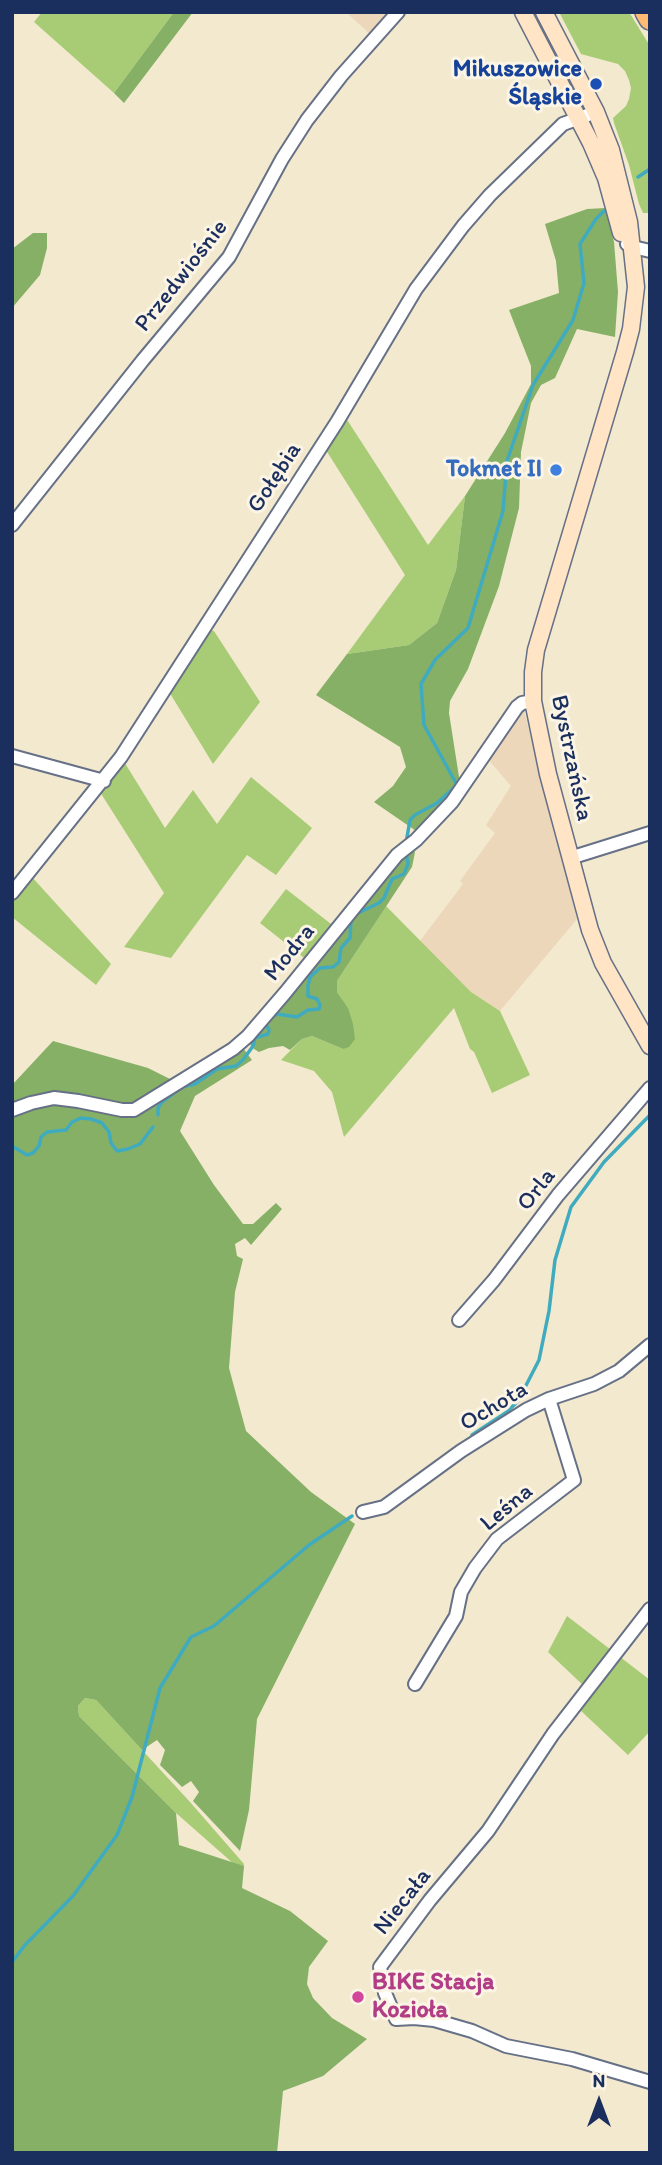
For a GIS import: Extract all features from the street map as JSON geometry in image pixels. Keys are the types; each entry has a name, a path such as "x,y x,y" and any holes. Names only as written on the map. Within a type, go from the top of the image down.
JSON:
{"highway":[{"path":"646,12 650,19"}],"main road":[{"name":"Bystrzańska","path":"523,12 578,117 606,178 636,276 635,302 628,341 536,650 533,701 540,740 587,921 600,955 650,1046"},
{"name":"Bystrzańska","path":"544,12 604,131 619,175 627,243"}],"street":[{"name":"Przedwiośnie","path":"12,525 229,257 282,159 307,120 341,76 398,12"},
{"name":"Gołębia","path":"12,893 121,757 337,422 416,289 463,226 490,195 563,124 596,112"},
{"path":"627,243 650,251"},
{"name":"Modra","path":"12,1110 54,1098 134,1110 242,1042 402,850 416,840 460,793 517,707 533,701"},
{"path":"12,756 103,781"},
{"path":"570,858 650,833"},
{"name":"Orla","path":"459,1320 494,1280 558,1195 650,1088"},
{"name":"Ochota","path":"363,1512 384,1507 461,1451 526,1410 605,1379 650,1345"},
{"name":"Leśna","path":"415,1684 456,1616 461,1592 497,1539 574,1480 549,1399"},
{"name":"Niecała","path":"650,1609 553,1734 488,1831 430,1899 380,1967 396,2019 414,2018 453,2025 506,2046 572,2059 650,2082"}],"shaded area":[{"path":"346,12 394,12 372,36"},
{"path":"518,710 524,710 577,919 500,1011 471,992 420,941 463,884 460,881 495,833 486,825 511,786 487,758"}],"green space":[{"path":"42,12 174,12 114,93 34,22"},
{"path":"174,12 193,12 124,103 114,93"},
{"path":"559,12 629,12 650,46 650,213 643,213 639,204 613,118 626,106 629,99 631,88 625,71 618,64 581,54"},
{"path":"606,208 614,242 618,292 615,337 577,329 555,378 541,385 531,403 521,452 519,508 499,586 468,669 450,701 449,713 459,777 466,779 419,833 374,802 393,786 406,767 400,747 316,695 347,654 409,645 437,623 456,570 465,496 505,433 531,384 531,366 509,310 559,293 556,261 545,224 587,209"},
{"path":"33,233 47,233 47,248 40,275 12,308 12,249"},
{"path":"344,415 428,545 465,496 456,570 437,623 409,645 347,654 405,575 324,447"},
{"path":"210,630 214,631 260,702 213,764 168,690"},
{"path":"123,760 165,828 193,790 217,824 251,777 312,828 276,875 247,855 171,958 124,947 164,893 100,792"},
{"path":"410,847 415,852 412,867 337,981 337,992 348,1008 353,1024 355,1039 349,1047 343,1049 312,1036 302,1039 290,1050 283,1046 259,1052 254,1049 248,1042"},
{"path":"31,876 111,964 96,985 12,917 12,899"},
{"path":"286,889 335,927 308,961 260,923"},
{"path":"386,906 471,992 500,1011 530,1075 492,1093 474,1052 470,1049 454,1008 344,1137 332,1092 314,1071 281,1060 302,1039 312,1036 343,1049 348,1009 337,992 337,981"},
{"path":"53,1041 148,1068 174,1081 133,1108 65,1096 12,1107 12,1085"},
{"path":"243,1048 252,1060 195,1096 180,1131 214,1185 243,1224 253,1224 276,1203 282,1209 251,1245 245,1238 235,1244 237,1256 243,1259 235,1292 229,1368 246,1431 311,1492 355,1524 257,1719 249,1810 240,1851 193,1801 199,1792 191,1781 182,1787 160,1765 165,1750 157,1740 142,1750 96,1700 85,1698 78,1706 79,1716 176,1813 179,1845 244,1866 242,1888 290,1911 328,1941 309,1967 307,1984 313,1998 332,2018 367,2039 323,2076 283,2091 277,2153 12,2153 12,1112 42,1101 127,1114"},
{"path":"567,1616 650,1680 650,1731 628,1755 579,1709 585,1687 548,1652"},
{"path":"85,1698 96,1700 190,1802 244,1864 243,1872 176,1813 79,1716 78,1706"}],"waterway":[{"path":"638,177 650,169"},
{"path":"406,843 410,820 437,803 457,785 424,725 421,684 435,660 468,628 503,511 507,461 533,385 573,320 584,283 580,244 604,211"},
{"path":"356,914 379,903 392,879 404,874 408,864 406,851"},
{"path":"158,1115 162,1102 182,1087 195,1084 217,1069 236,1066 243,1060 255,1038 268,1034 266,1024 269,1019 277,1014 297,1017 308,1010 319,1009 317,999 308,996 310,977 320,968 333,967 339,962 341,948 350,938 351,920"},
{"path":"472,1435 507,1412 518,1401 539,1360 549,1311 555,1260 571,1207 604,1162 650,1115"},
{"path":"12,1146 27,1155 33,1153 39,1146 41,1137 47,1132 66,1130 72,1122 81,1118 102,1123 117,1151 140,1144 153,1127"},
{"path":"12,1962 73,1896 117,1835 132,1797 160,1688 191,1637 214,1626 309,1545 352,1516"}],"place":[{"name":"Mikuszowice Śląskie","path":"596,84"},
{"name":"Tokmet II","path":"556,470"},
{"name":"BIKE Stacja Kozioła","path":"358,1997"}]}
